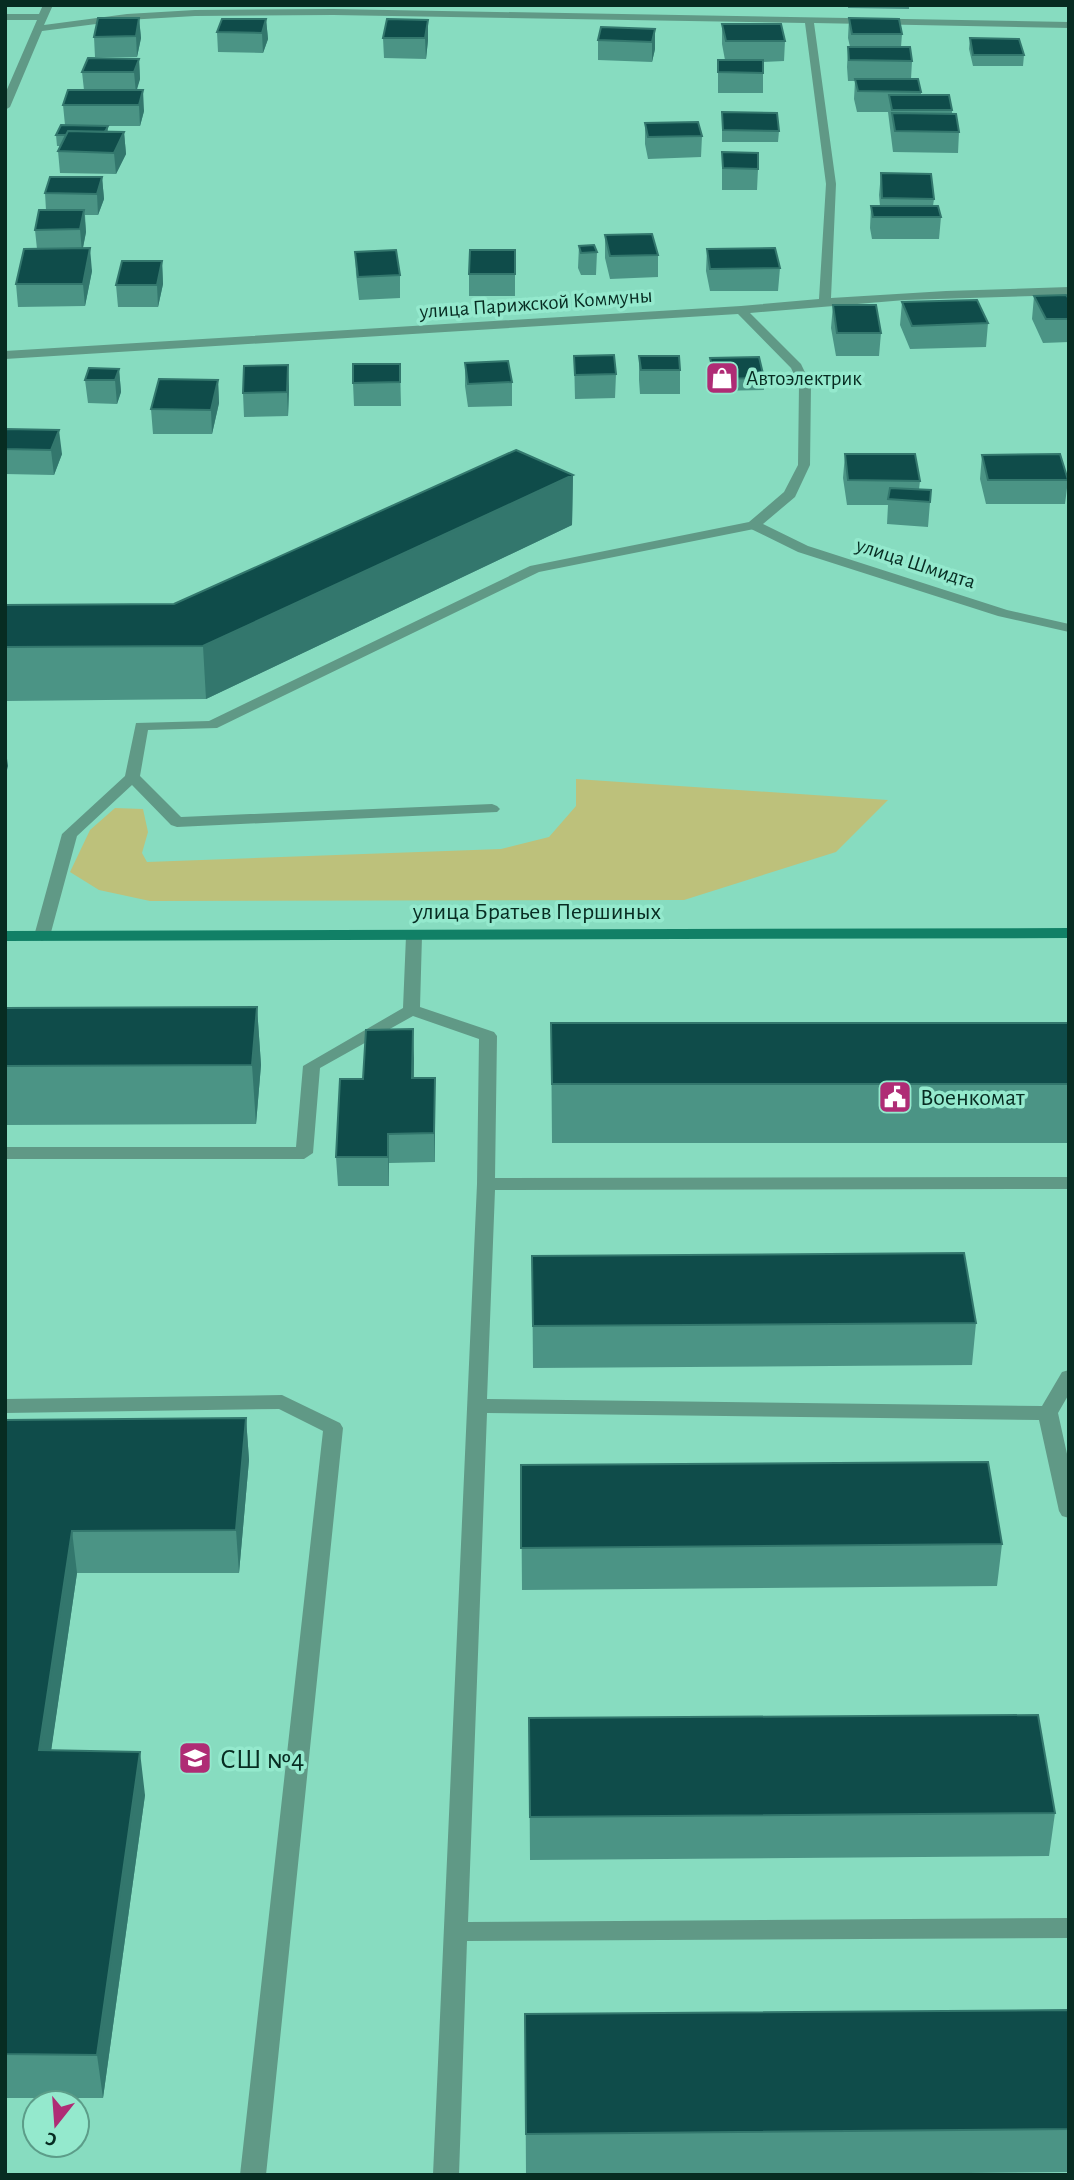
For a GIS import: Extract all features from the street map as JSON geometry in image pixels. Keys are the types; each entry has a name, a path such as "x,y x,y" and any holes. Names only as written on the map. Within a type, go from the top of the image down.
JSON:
{"street":[{"path":"5,107 48,5"},
{"path":"38,29 127,17 333,12 1069,25"},
{"path":"5,17 43,17"},
{"path":"809,20 831,184 825,301"},
{"name":"улица Парижской Коммуны","path":"5,355 741,310 825,301 985,291 1069,291"},
{"path":"42,936 70,834 132,777 141,726 212,725 535,569 754,525 790,494 804,465 805,384 797,367 741,310"},
{"name":"улица Шмидта","path":"754,525 803,549 1003,613 1069,628"},
{"path":"132,777 177,822 492,809"},
{"name":"улица Братьев Першиных","path":"5,936 1069,933"},
{"path":"411,1010 414,936"},
{"path":"5,1153 304,1153 312,1066 411,1010 488,1036 486,1184 446,2175"},
{"path":"486,1184 1069,1183"},
{"path":"1069,1377 1048,1413 1064,1470 1069,1511"},
{"path":"5,1406 282,1402 332,1428 253,2175"},
{"path":"477,1406 1048,1413"},
{"path":"456,1932 1069,1928"}],"green space":[{"path":"576,779 888,800 836,852 684,900 150,901 99,890 70,872 90,830 115,808 143,809 148,832 142,853 147,862 501,849 549,837 576,806"}],"building":[{"path":"98,18 139,18 136,36 94,37"},
{"path":"849,18 899,19 902,34 852,34"},
{"path":"222,19 266,19 262,33 217,32"},
{"path":"387,19 428,20 425,38 383,38"},
{"path":"722,24 781,24 785,41 726,41"},
{"path":"601,27 655,29 652,42 598,40"},
{"path":"970,38 1019,39 1024,55 973,55"},
{"path":"848,47 910,47 912,61 849,60"},
{"path":"88,58 139,59 134,72 82,72"},
{"path":"718,60 763,60 763,73 718,72"},
{"path":"855,79 918,79 921,92 858,91"},
{"path":"68,90 143,90 139,105 63,105"},
{"path":"889,95 949,95 952,110 892,110"},
{"path":"722,112 777,113 779,131 723,130"},
{"path":"892,113 956,114 959,132 895,131"},
{"path":"698,122 702,136 648,137 645,123"},
{"path":"61,125 108,126 105,132 68,131 66,135 56,135"},
{"path":"68,131 124,132 114,153 58,151"},
{"path":"722,152 758,153 758,169 723,168"},
{"path":"881,173 931,174 934,199 882,198"},
{"path":"50,177 102,177 97,194 45,193"},
{"path":"871,206 938,206 941,217 873,217"},
{"path":"39,210 84,210 80,229 35,230"},
{"path":"652,234 658,255 610,256 605,235"},
{"path":"594,245 597,252 581,253 579,246"},
{"path":"90,248 83,284 16,284 24,249"},
{"path":"775,248 780,268 710,269 707,249"},
{"path":"396,250 400,275 358,277 355,252"},
{"path":"470,250 515,250 515,274 469,274"},
{"path":"122,261 162,261 157,285 116,285"},
{"path":"1066,295 1069,299 1069,319 1046,319 1034,296"},
{"path":"977,300 988,323 912,326 902,302"},
{"path":"833,305 876,305 881,333 837,333"},
{"path":"614,355 616,374 575,375 574,356"},
{"path":"639,356 679,356 680,370 641,370"},
{"path":"759,357 764,378 715,379 710,358"},
{"path":"508,361 512,382 468,384 465,363"},
{"path":"353,364 400,364 400,382 353,383"},
{"path":"288,365 287,392 243,393 244,366"},
{"path":"89,368 119,369 115,380 85,380"},
{"path":"159,379 218,380 211,410 151,409"},
{"path":"5,429 59,430 51,450 5,449"},
{"path":"516,450 573,475 203,646 5,647 5,605 174,604"},
{"path":"845,454 915,454 920,481 848,480"},
{"path":"1060,454 1068,480 988,480 982,455"},
{"path":"890,488 931,490 930,502 888,499"},
{"path":"257,1007 252,1065 5,1066 5,1008"},
{"path":"551,1023 1069,1023 1069,1084 552,1084"},
{"path":"413,1029 412,1078 435,1078 434,1133 388,1134 388,1157 336,1157 340,1079 363,1079 366,1030"},
{"path":"964,1253 976,1323 533,1326 532,1256"},
{"path":"246,1418 236,1530 72,1531 39,1750 140,1752 97,2055 5,2054 5,1420"},
{"path":"988,1462 1002,1544 521,1548 521,1465"},
{"path":"1038,1715 1055,1813 530,1817 529,1718"},
{"path":"1069,2010 1069,2129 526,2134 525,2014"}],"place":[{"name":"Автоэлектрик","path":"722,378"},
{"name":"Военкомат","path":"895,1097"},
{"name":"СШ №4","path":"195,1758"}]}
